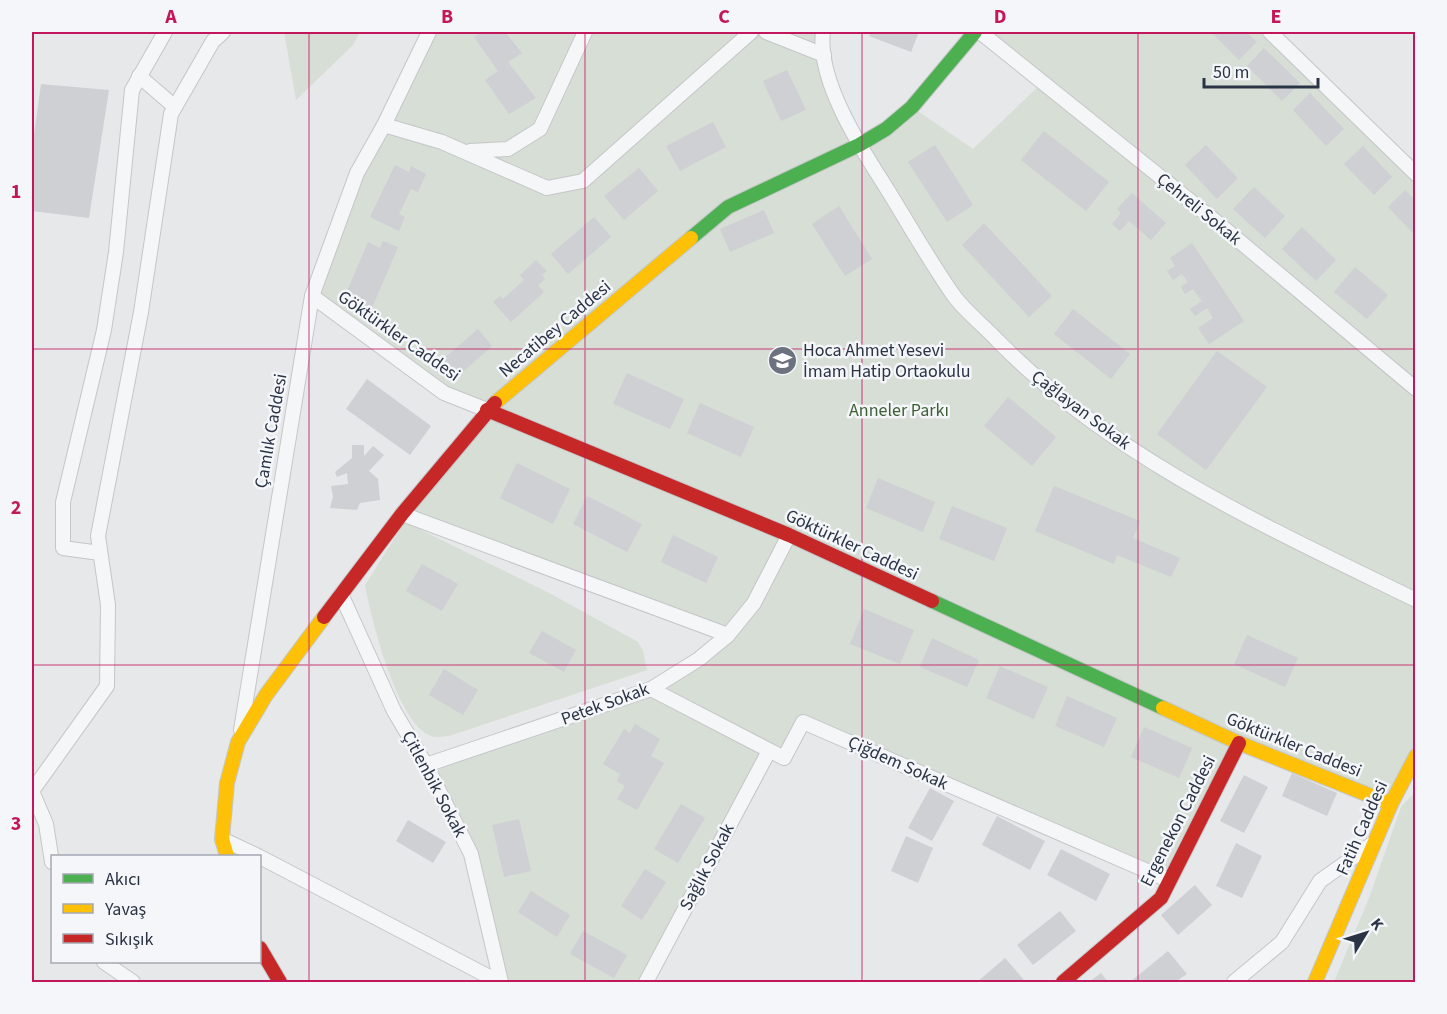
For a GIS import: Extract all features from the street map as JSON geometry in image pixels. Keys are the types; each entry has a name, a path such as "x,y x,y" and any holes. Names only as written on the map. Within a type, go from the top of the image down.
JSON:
{"street":[{"path":"100,553 63,548 63,502 104,330 117,252 132,90 165,32"},
{"path":"51,856 46,824 32,791 107,686 108,605 98,536 141,312 171,114 213,41 223,32"},
{"name":"Çamlık Caddesi","path":"227,855 222,839 227,783 238,742 312,296 357,173 384,125 429,32"},
{"path":"384,125 473,153 508,149 540,129 585,32"},
{"path":"442,142 547,188 583,181 751,32"},
{"path":"766,32 824,55"},
{"name":"Çağlayan Sokak","path":"823,32 824,55 839,105 859,145 955,297 1023,366 1108,435 1247,518 1416,600"},
{"name":"Necatibey Caddesi","path":"238,742 266,695 341,594 402,514 487,410 728,207 859,145 886,129 912,108 975,32"},
{"name":"Çehreli Sokak","path":"980,32 1219,224 1416,389"},
{"path":"1270,32 1416,174"},
{"path":"139,76 175,107"},
{"name":"Göktürkler Caddesi","path":"312,296 444,393 789,535 1239,743 1391,804"},
{"path":"402,514 728,635"},
{"name":"Petek Sokak","path":"426,765 651,689 699,659 728,635 754,603 789,535"},
{"name":"Çitlenbik Sokak","path":"341,594 393,711 426,765 471,854 500,982"},
{"path":"651,689 769,751"},
{"name":"Çiğdem Sokak","path":"769,751 784,758 803,722 1168,880"},
{"name":"Ergenekon Caddesi","path":"1064,982 1161,898 1168,880 1239,743"},
{"name":"Sağlık Sokak","path":"646,982 769,751"},
{"name":"Fatih Caddesi","path":"1315,982 1391,804 1416,756"},
{"path":"222,839 255,855"},
{"path":"1234,982 1282,942 1320,881 1374,843"},
{"path":"261,858 500,982"},
{"path":"261,950 280,982"},
{"path":"105,963 133,982"}],"green space":[{"path":"284,32 360,32 353,45 296,100"},
{"name":"Anneler Parkı","path":"429,32 823,32 824,55 859,144 912,107 973,149 1043,82 980,32 1270,32 1415,174 1415,756 1391,804 1239,743 1168,880 803,722 784,758 770,751 646,982 501,982 471,854 426,765 651,689 727,635 402,514 487,410 444,393 312,296 357,173"},
{"path":"405,522 551,594 638,642 643,651 647,670 449,736 431,736 419,727 407,712 397,692 373,621 365,585"},
{"path":"1415,792 1415,982 1334,982 1369,898 1401,807"}],"building":[{"path":"482,32 505,32 522,53 508,62 536,98 509,114 485,80 498,71 474,37"},
{"path":"871,32 919,32 911,52 869,36"},
{"path":"1211,32 1246,32 1257,42 1239,60"},
{"path":"1264,48 1300,83 1282,101 1247,66"},
{"path":"787,70 806,110 781,121 763,81"},
{"path":"41,84 109,90 89,218 32,211 32,149"},
{"path":"1310,93 1344,129 1326,146 1293,110"},
{"path":"713,122 726,147 680,171 666,146"},
{"path":"1044,131 1109,182 1086,211 1021,160"},
{"path":"935,145 973,205 947,222 908,162"},
{"path":"1206,145 1238,178 1217,199 1185,165"},
{"path":"1363,146 1392,177 1374,195 1344,164"},
{"path":"395,165 409,172 411,166 426,174 418,192 411,189 399,214 405,217 399,231 370,217"},
{"path":"639,168 658,191 624,220 604,196"},
{"path":"1254,187 1285,216 1265,238 1233,209"},
{"path":"1405,190 1416,201 1414,234 1388,207"},
{"path":"1132,193 1166,223 1151,240 1129,221 1120,231 1112,224 1121,213 1117,209"},
{"path":"839,206 872,259 845,276 812,224"},
{"path":"764,210 774,233 730,252 720,229"},
{"path":"594,217 611,237 568,274 551,254"},
{"path":"984,223 1052,296 1029,317 962,245"},
{"path":"1302,227 1336,260 1316,281 1282,249"},
{"path":"383,241 398,247 372,308 345,296 368,242 380,248"},
{"path":"1192,243 1244,321 1209,344 1198,328 1213,318 1207,308 1195,316 1190,309 1202,301 1193,289 1185,294 1181,287 1188,282 1182,274 1173,280 1167,271 1175,266 1170,258"},
{"path":"536,260 547,271 542,275 545,279 538,285 544,292 511,322 493,302 500,296 503,299 524,280 520,275"},
{"path":"1355,267 1388,295 1367,319 1334,292"},
{"path":"1073,309 1130,354 1111,379 1054,334"},
{"path":"478,329 492,346 456,378 441,361"},
{"path":"1217,351 1267,387 1206,470 1157,434"},
{"path":"627,373 684,399 670,429 613,404"},
{"path":"367,379 431,426 410,455 346,409"},
{"path":"1008,397 1056,437 1032,466 984,426"},
{"path":"700,403 754,427 741,457 687,433"},
{"path":"352,445 364,445 364,456 373,446 384,455 369,471 378,479 380,500 360,503 357,510 330,508 333,497 331,486 348,484 347,473 337,477 335,472 352,458"},
{"path":"517,463 570,489 553,524 500,498"},
{"path":"878,478 935,502 923,532 866,508"},
{"path":"1054,486 1140,521 1133,538 1180,558 1171,577 1117,555 1114,564 1035,531"},
{"path":"587,496 642,524 627,552 573,524"},
{"path":"952,506 1007,528 994,561 939,539"},
{"path":"673,535 718,557 706,583 661,562"},
{"path":"422,564 458,584 442,611 406,591"},
{"path":"864,609 914,630 900,664 850,644"},
{"path":"542,631 576,650 564,672 529,653"},
{"path":"1247,635 1298,658 1285,687 1234,664"},
{"path":"932,638 979,660 967,687 920,667"},
{"path":"1000,666 1048,687 1034,719 986,698"},
{"path":"444,669 478,690 463,715 429,695"},
{"path":"1067,696 1117,718 1104,747 1055,726"},
{"path":"635,724 660,739 651,756 664,763 637,810 617,799 625,786 617,781 620,774 603,764 624,729 630,733"},
{"path":"1144,727 1192,748 1179,778 1131,757"},
{"path":"1292,773 1337,793 1327,816 1282,796"},
{"path":"1244,775 1268,787 1244,833 1220,821"},
{"path":"930,788 954,801 932,841 908,828"},
{"path":"681,804 705,818 678,863 654,849"},
{"path":"997,816 1045,841 1030,870 982,845"},
{"path":"519,819 531,871 504,877 492,825"},
{"path":"408,820 446,842 433,863 396,841"},
{"path":"906,836 933,848 918,883 891,871"},
{"path":"1236,843 1262,856 1242,898 1216,886"},
{"path":"1061,849 1110,874 1096,901 1047,875"},
{"path":"645,869 666,882 642,920 621,906"},
{"path":"1195,885 1212,905 1178,935 1161,915"},
{"path":"531,891 570,915 557,937 518,912"},
{"path":"1060,911 1076,931 1033,965 1017,945"},
{"path":"583,931 627,955 614,978 570,954"},
{"path":"1168,951 1187,974 1175,982 1130,982"},
{"path":"1005,958 1024,980 1021,982 977,982"},
{"path":"1101,973 1108,982 1089,982"}],"traffic: fast":[{"path":"691,238 728,207 859,145 886,129 912,107 975,32"},
{"path":"932,601 1163,708"}],"traffic: slow":[{"path":"495,403 691,238"},
{"path":"227,855 222,839 227,783 238,742 266,695 324,617"},
{"path":"1163,708 1239,743 1391,804"},
{"path":"1315,982 1391,804 1416,756"}],"traffic: jam":[{"path":"324,617 402,514 495,403"},
{"path":"487,410 789,535 932,601"},
{"path":"1063,982 1161,898 1239,743"},
{"path":"261,950 280,982"}],"place":[{"name":"Hoca Ahmet Yesevi İmam Hatip Ortaokulu","path":"782,360"}]}
